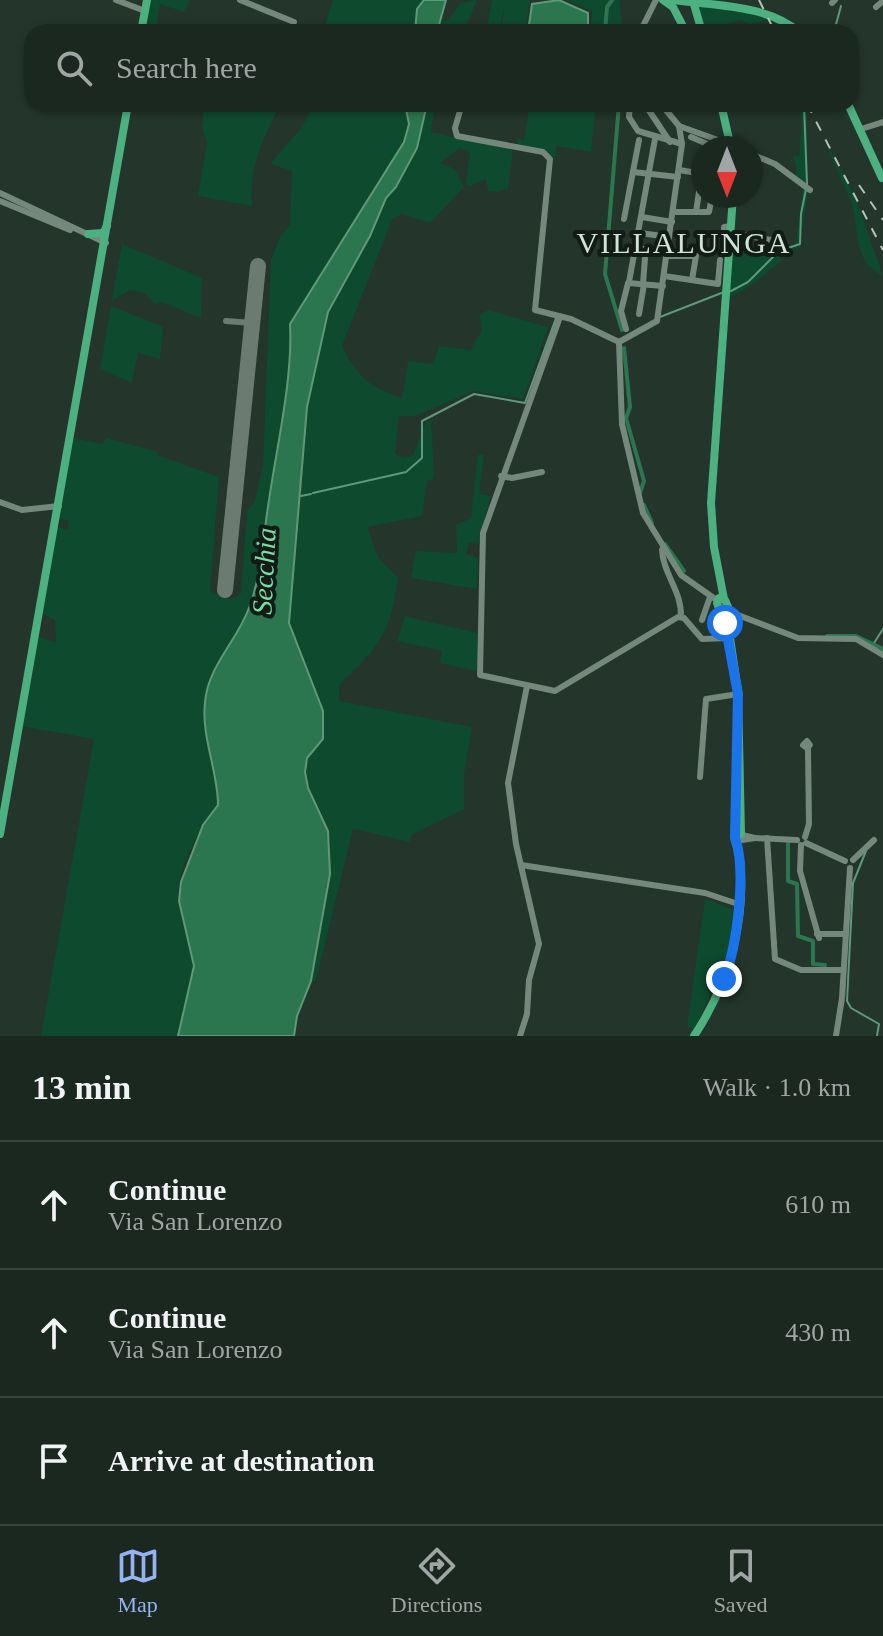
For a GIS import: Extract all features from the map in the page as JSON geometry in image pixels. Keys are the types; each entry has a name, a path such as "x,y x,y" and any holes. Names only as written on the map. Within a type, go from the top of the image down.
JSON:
{"main road":[{"path":"143,24 147,0"},
{"path":"674,0 757,11 788,24"},
{"path":"728,7 742,0 757,11"},
{"path":"657,1 678,14 682,24"},
{"path":"678,14 681,5 696,4"},
{"path":"696,4 700,24"},
{"path":"0,834 127,112"},
{"path":"723,112 727,126 725,136"},
{"path":"852,112 880,164 883,186"},
{"path":"729,622 718,597 711,513 732,208"},
{"path":"101,270 103,248 91,237 103,233 112,210"},
{"path":"694,1036 726,974 740,838 738,694 727,610 718,597"}],"street":[{"path":"116,0 145,11"},
{"path":"240,0 294,22"},
{"path":"644,24 657,1"},
{"path":"460,112 455,128 457,136 537,151 549,157 535,310 558,316 619,342"},
{"path":"629,112 634,127 655,139 677,143"},
{"path":"657,112 677,143"},
{"path":"619,342 657,321 679,173 675,126 660,112"},
{"path":"662,112 679,126 703,136"},
{"path":"861,129 883,122"},
{"path":"677,143 679,126"},
{"path":"626,329 621,311 639,236 655,139"},
{"path":"624,219 639,140"},
{"path":"763,159 808,188"},
{"path":"633,172 691,174"},
{"path":"0,193 106,243"},
{"path":"0,201 46,216"},
{"path":"696,212 697,208"},
{"path":"673,212 709,212 710,208"},
{"path":"642,217 672,222"},
{"path":"711,236 724,236 724,227 771,240"},
{"path":"639,236 669,237"},
{"path":"636,248 696,256 692,280"},
{"path":"639,314 645,258"},
{"path":"664,276 718,284 720,260"},
{"path":"629,282 663,286"},
{"path":"558,316 501,476 482,545 480,675 527,686 562,688 681,617"},
{"path":"619,342 622,424 641,508 681,575 718,597 702,620"},
{"path":"501,476 512,478 542,472"},
{"path":"0,502 22,510 59,506"},
{"path":"662,546 664,567 676,586 681,617 701,639 730,638"},
{"path":"727,610 803,640 856,639 883,655"},
{"path":"729,622 744,618"},
{"path":"520,1036 527,1014 529,980 539,944 521,865 508,776 527,686"},
{"path":"700,777 706,699 738,694"},
{"path":"808,748 809,824 802,841 800,871 818,936 845,934"},
{"path":"740,838 802,841 849,863"},
{"path":"767,838 775,959 801,970 843,970"},
{"path":"836,1036 849,863 874,840"},
{"path":"521,865 705,893 735,903"}],"shaded area":[{"path":"149,0 190,0 184,12 160,4 156,24 144,24"},
{"path":"333,0 424,0 417,9 416,24 326,24"},
{"path":"477,0 467,24 439,24 440,21 449,20 460,3"},
{"path":"492,0 530,0 526,24 502,24 505,4 501,24 488,24"},
{"path":"566,0 609,0 604,8 604,24 591,24 592,11"},
{"path":"613,0 619,0 622,24 607,24 608,7"},
{"path":"697,6 765,16 767,20 749,24 741,20 726,24 703,24"},
{"path":"203,112 277,112 263,140 255,166 252,206 198,196 207,142 202,128"},
{"path":"310,112 407,112 409,124 404,142 290,324 287,389 257,582 244,620 211,677 205,702 218,805 196,838 181,876 180,910 193,970 186,1010 178,1036 41,1036 94,739 21,726 38,636 56,643 55,620 41,613 56,526 68,530 69,521 58,518 72,438 102,444 107,438 158,452 157,455 219,477 210,591 230,599 241,593 247,512 255,501 263,464 271,260 280,237 290,225 292,171 270,164 299,131"},
{"path":"425,112 434,112 431,132 513,150 508,188 498,192 488,191 486,179 468,186 470,153 460,148 440,163 455,169 464,187 430,223 402,214 392,220 342,346 347,356 365,379 381,390 402,398 408,361 433,364 439,346 470,350 482,330 480,315 488,310 548,327 523,399 474,391 415,416 399,416 395,454 404,458 413,455 425,424 431,419 433,479 427,481 422,516 367,527 378,557 398,578 395,598 387,627 374,649 339,685 339,701 472,727 464,775 464,809 411,835 410,842 353,829 316,981 311,981 327,893 330,839 324,819 308,788 304,767 307,757 323,739 323,711 289,623 307,407 328,312 370,236 386,198 396,187 417,148"},
{"path":"529,112 595,112 591,152 556,146 557,157 517,149 518,139 524,140"},
{"path":"800,112 807,112 808,190 800,247 779,256 782,260 751,285 731,296 729,302 733,235 740,236 739,249 754,252 768,252 796,244 803,187 792,179 797,172 793,156 799,156"},
{"path":"825,140 856,199 883,276 866,262 861,253 852,205"},
{"path":"122,244 202,278 201,318 162,302 155,304 144,293 130,290 112,300"},
{"path":"111,306 163,327 160,359 138,353 132,383 100,369"},
{"path":"478,455 484,455 479,494 491,496 478,544 469,543 466,554 478,558 477,589 411,578 416,551 457,553 456,525 471,518"},
{"path":"405,616 477,633 477,671 440,663 442,651 397,641"},
{"path":"705,899 733,909 732,943 695,1029 687,1027"}],"water":[{"path":"424,0 446,0 439,24 416,24 417,9"},
{"path":"559,0 588,13 588,24 529,24 532,4"},
{"name":"Secchia","path":"407,112 425,112 417,148 396,187 386,198 370,236 328,312 307,407 289,623 323,711 323,739 307,758 305,772 308,788 328,831 330,874 311,981 297,1016 294,1036 178,1036 194,966 179,901 181,882 203,825 218,805 205,728 207,689 217,665 244,620 257,582 287,389 290,324 404,142 409,124"}],"waterway":[{"path":"606,24 607,7 612,0"},
{"path":"836,24 841,6"},
{"path":"618,112 605,274 622,330"},
{"path":"731,291 748,282 779,251 800,244 801,214 807,184 804,112"},
{"path":"660,317 724,292"},
{"path":"313,493 406,472 422,458 422,421 474,394 525,403 556,318"},
{"path":"624,348 630,407 626,418 644,481 640,493"},
{"path":"301,496 311,494"},
{"path":"644,505 652,523"},
{"path":"665,544 684,571"},
{"path":"874,643 883,629"},
{"path":"827,636 856,636 883,649"},
{"path":"788,842 788,881 797,884 798,936 813,941 813,964 825,965"},
{"path":"866,851 853,883 847,1001 851,1008 879,1024 877,1036"}],"taxiway":[{"path":"226,321 252,323"}],"runway":[{"path":"225,590 258,266"}],"railway":[{"path":"759,0 771,24"},
{"path":"811,112 883,250"},
{"path":"859,185 883,220"}],"district":[{"name":"VILLALUNGA","path":"684,242"}],"route":[{"path":"724,979 738,928 739,852 735,838 738,816 738,694 725,623"}]}
